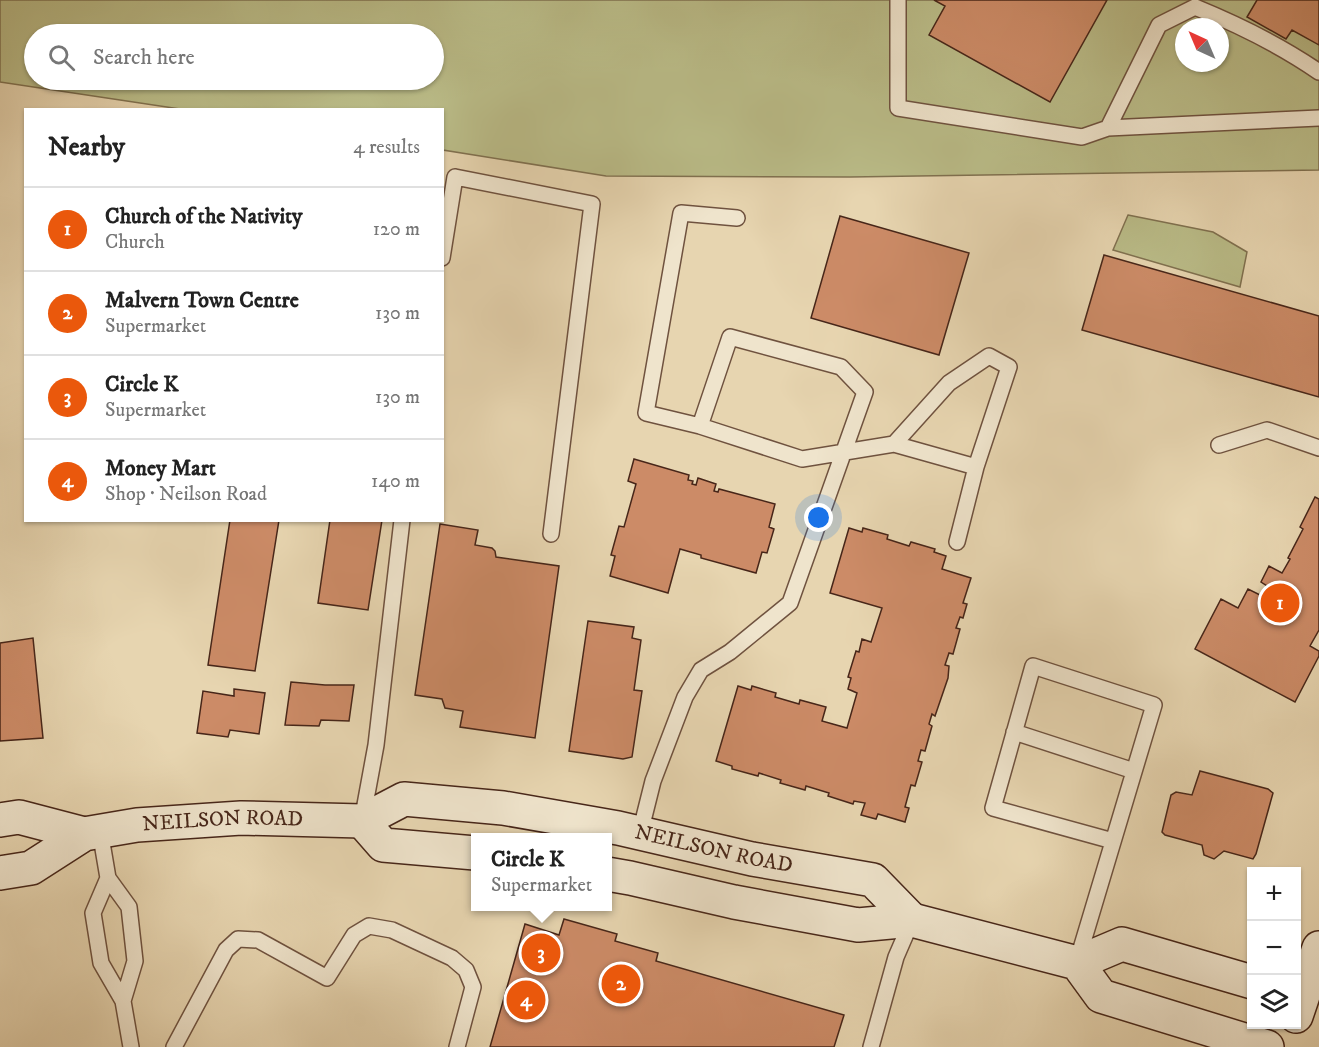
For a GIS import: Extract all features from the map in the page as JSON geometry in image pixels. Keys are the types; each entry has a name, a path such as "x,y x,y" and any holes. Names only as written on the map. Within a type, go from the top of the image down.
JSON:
{"main road":[{"name":"NEILSON ROAD","path":"0,873 32,868 92,833 137,825 242,818 362,821 404,799 503,808 640,833 752,859 873,880 912,920"},
{"name":"NEILSON ROAD","path":"0,820 19,817 92,833"},
{"path":"362,821 383,845 471,853"},
{"path":"640,833 619,876 734,902 858,926 912,920 1077,963 1122,944 1247,981"},
{"path":"1285,1047 1302,1008 1319,948"},
{"path":"1077,963 1101,996 1267,1047"}],"lane":[{"path":"898,0 898,108 1082,137 1108,128 1319,117"},
{"path":"1108,128 1159,25 1195,7 1248,29 1287,50 1319,72"},
{"path":"444,246 455,177 592,204 551,534"},
{"path":"737,218 681,213 646,413 700,426 802,459 894,444 976,467"},
{"path":"640,833 653,780 685,697 701,670 730,652 790,603 865,393 841,367 730,337 700,426"},
{"path":"894,444 949,383 989,356 1009,367 976,467 957,542"},
{"path":"1220,445 1266,430 1319,448"},
{"path":"362,821 376,746 402,522"},
{"path":"1077,963 1154,705 1033,666 993,808 1113,841"},
{"path":"1014,732 1134,771"},
{"path":"92,833 108,879 129,907 135,961 123,1001"},
{"path":"108,879 93,914 101,963 123,1001 131,1047"},
{"path":"871,1047 896,957 912,920"},
{"path":"174,1047 226,950 238,939 258,940 327,978 354,935 369,926 392,930 452,958 466,970 473,987 457,1047"}],"green space":[{"path":"0,0 1319,0 1319,170 850,177 606,176 444,150 444,108 173,108 53,90 444,90 444,24 24,24 24,86 0,82"},
{"path":"1128,215 1213,232 1247,252 1240,287 1113,250"}],"building":[{"path":"934,0 1107,0 1050,102 929,35 945,6"},
{"path":"1257,0 1319,0 1319,45 1292,30 1286,39 1247,17"},
{"path":"840,216 969,253 939,355 811,318"},
{"path":"1104,255 1319,316 1319,397 1082,330"},
{"path":"634,459 689,475 688,480 693,481 692,484 696,485 698,478 716,484 714,491 718,492 719,489 775,504 769,527 774,529 767,553 762,552 756,573 701,558 701,555 680,549 668,593 610,576 615,556 611,555 619,526 624,527 636,484 628,481"},
{"path":"1315,497 1319,499 1319,630 1310,646 1319,651 1319,656 1295,702 1195,649 1221,599 1238,608 1248,589 1262,596 1267,586 1261,582 1269,566 1282,573 1303,529 1300,527"},
{"path":"230,522 279,522 255,671 208,665"},
{"path":"330,522 382,522 368,610 318,603"},
{"path":"440,524 478,530 475,545 492,548 496,557 559,566 535,738 460,727 463,711 445,708 442,699 415,695"},
{"path":"849,528 862,532 863,528 888,535 887,539 909,546 911,542 935,549 934,552 946,556 942,569 971,578 963,603 967,604 963,618 960,617 956,628 960,629 953,654 949,653 945,665 949,666 948,678 935,716 932,714 929,724 932,726 925,751 921,750 918,761 922,762 915,786 911,785 905,807 909,808 905,822 878,814 876,819 861,815 865,803 854,801 853,804 828,796 829,793 806,786 805,790 780,783 781,780 759,773 758,776 732,769 732,766 716,761 738,686 751,690 752,686 776,693 775,697 799,704 800,700 826,707 822,721 847,728 857,693 848,689 851,678 848,677 862,639 871,642 882,608 830,593"},
{"path":"588,621 634,627 632,638 641,640 634,690 642,691 632,757 623,759 569,751"},
{"path":"33,638 43,738 0,741 0,643"},
{"path":"291,682 354,685 349,721 321,720 319,726 285,725"},
{"path":"234,689 265,693 259,734 230,730 228,737 197,733 203,691 234,696"},
{"path":"1200,771 1268,789 1273,793 1253,859 1224,851 1214,859 1204,855 1202,845 1165,835 1162,832 1171,795 1176,792 1192,795"},
{"path":"564,919 617,934 615,941 658,953 656,961 844,1015 834,1047 490,1047 525,924 559,935"}],"place":[{"name":"Church of the Nativity","path":"1280,603"},
{"name":"Circle K","path":"541,953"},
{"name":"Malvern Town Centre","path":"621,984"},
{"name":"Money Mart","path":"526,1000"}]}
